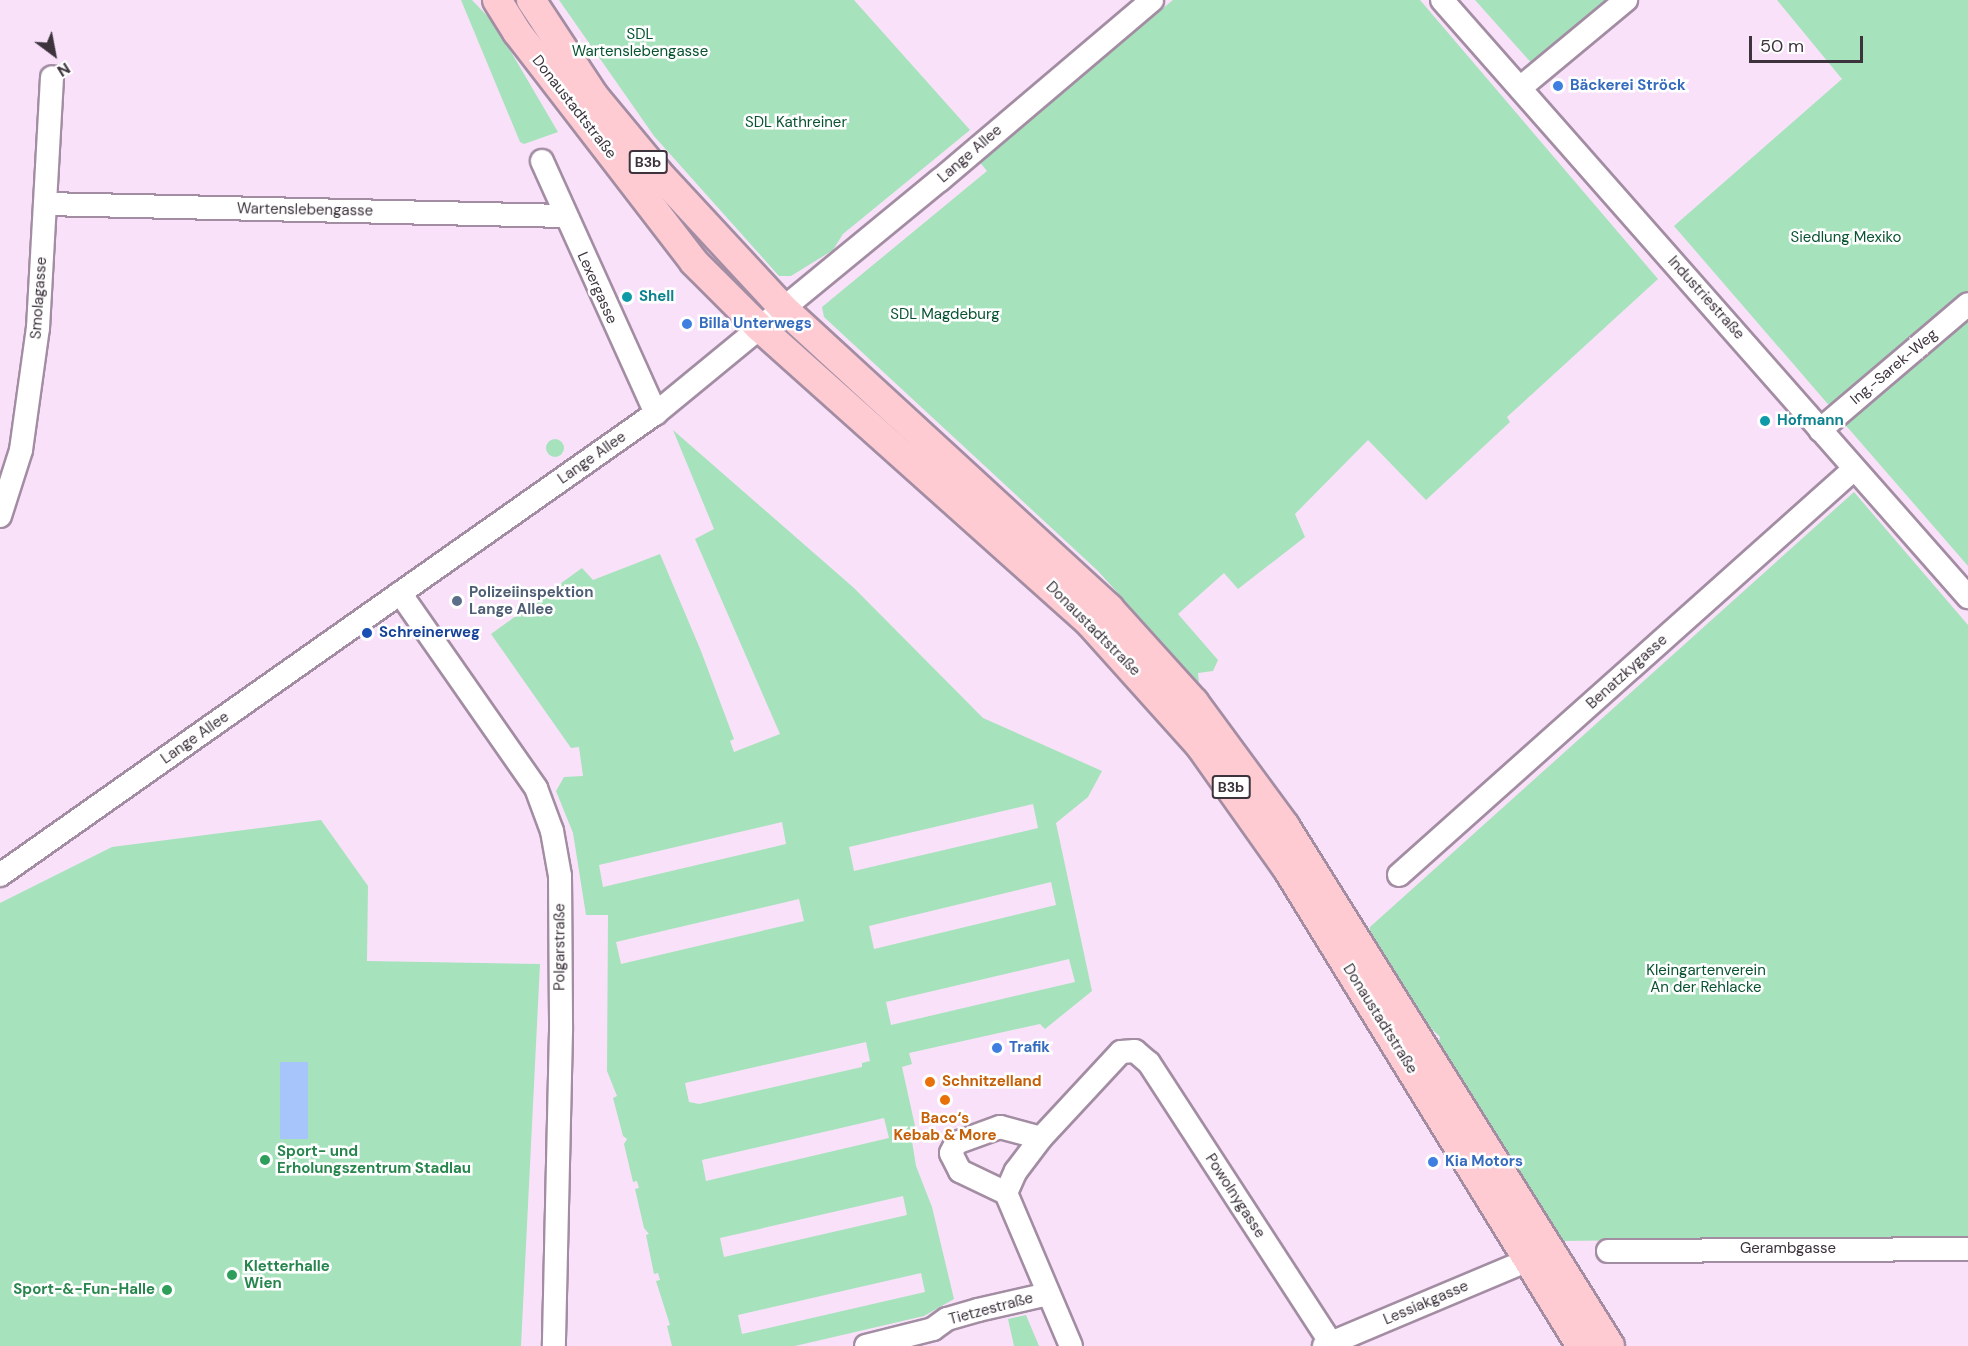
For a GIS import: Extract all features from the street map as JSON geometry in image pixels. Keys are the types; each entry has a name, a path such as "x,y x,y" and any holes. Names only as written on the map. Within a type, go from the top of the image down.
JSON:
{"main road":[{"name":"Donaustadtstraße","path":"497,0 517,32 643,199 694,262 759,327 1089,622 1201,747 1288,870 1581,1346"},
{"name":"Donaustadtstraße","path":"531,0 602,106 658,173 784,309 1109,608 1194,702 1286,826 1610,1346"}],"street":[{"name":"Lange Allee","path":"0,874 656,412 784,309 1152,0"},
{"name":"Industriestraße","path":"1442,0 1968,597"},
{"path":"1520,88 1626,0"},
{"name":"Smolagasse","path":"0,516 21,450 38,328 52,77"},
{"name":"Lexergasse","path":"542,161 565,216 656,412"},
{"name":"Wartenslebengasse","path":"45,204 565,216"},
{"name":"Ing.-Sarek-Weg","path":"1820,429 1968,304"},
{"name":"Benatzkygasse","path":"1399,875 1854,469"},
{"name":"Polgarstraße","path":"400,593 536,788 552,831 560,876 561,1020 554,1346"},
{"name":"Powolnygasse","path":"1041,1138 1121,1052 1135,1051 1149,1063 1327,1345"},
{"path":"1005,1193 1016,1171 1041,1138 1000,1127 956,1143 951,1153 960,1171 1005,1193 1071,1346"},
{"name":"Gerambgasse","path":"1608,1251 1968,1249"},
{"name":"Lessiakgasse","path":"1327,1345 1529,1260"},
{"name":"Tietzestraße","path":"866,1346 933,1329 947,1319 978,1310 1048,1294"}],"green space":[{"path":"461,0 472,0 494,23 558,132 524,144 520,142"},
{"name":"SDL Kathreiner","path":"559,0 854,0 970,130 843,234 833,250 791,276 779,276 654,136"},
{"name":"SDL Magdeburg","path":"1173,0 1420,0 1658,279 1507,417 1510,422 1426,500 1368,440 1295,514 1305,537 1238,589 1224,573 1178,614 1218,660 1213,671 1198,673 1199,683 1098,571 824,317 822,307 987,171 978,160"},
{"path":"1475,0 1611,0 1534,66"},
{"name":"Siedlung Mexiko","path":"1777,0 1968,0 1968,293 1833,410 1674,226 1842,79"},
{"path":"1968,314 1968,566 1842,421"},
{"path":"673,430 854,588 983,718 1102,771 1088,797 1056,823 1092,991 1045,1029 1040,1024 909,1053 912,1064 902,1067 917,1135 912,1141 916,1166 932,1207 954,1299 924,1316 795,1346 672,1346 667,1326 670,1325 656,1281 660,1280 658,1273 654,1274 646,1235 649,1234 644,1228 635,1189 639,1188 637,1181 633,1182 624,1144 627,1139 623,1136 613,1098 617,1096 607,1071 608,915 586,915 573,833 556,791 564,777 583,776 579,747 571,748 491,634 582,568 593,580 660,554 701,651 734,739 730,741 734,752 780,734 695,539 714,529","holes":["1033,804 1038,828 854,871 849,847","782,822 786,844 603,887 599,865","1051,882 1056,905 874,949 869,926","799,899 804,921 621,964 616,942","1069,959 1075,982 891,1025 886,1002","866,1042 870,1061 862,1063 862,1067 699,1104 689,1102 685,1083","884,1118 889,1138 706,1181 702,1160","903,1196 907,1215 724,1257 720,1238","921,1273 925,1292 742,1334 738,1315"]},
{"path":"555,439 563,444 564,448 559,456 555,457 547,452 546,448 551,440"},
{"name":"Kleingartenverein An der Rehlacke","path":"1854,492 1968,625 1968,1236 1561,1241 1438,1045 1440,1037 1422,1019 1369,935 1370,927"},
{"name":"Sport- und Erholungszentrum Stadlau","path":"321,820 368,886 367,961 540,964 521,1346 0,1346 0,903 112,847"},
{"path":"1026,1315 1039,1346 1014,1346 1008,1319"}],"water":[{"path":"280,1062 308,1062 308,1139 280,1139"}],"place":[{"name":"Bäckerei Ströck","path":"1558,86"},
{"name":"Shell","path":"627,297"},
{"name":"Billa Unterwegs","path":"687,324"},
{"name":"Hofmann","path":"1765,421"},
{"name":"Polizeiinspektion Lange Allee","path":"457,601"},
{"name":"Schreinerweg","path":"367,633"},
{"name":"Trafik","path":"997,1048"},
{"name":"Schnitzelland","path":"930,1082"},
{"name":"Baco‘s Kebab & More","path":"945,1100"},
{"name":"Sport- und Erholungszentrum Stadlau","path":"265,1160"},
{"name":"Kia Motors","path":"1433,1162"},
{"name":"Kletterhalle Wien","path":"232,1275"},
{"name":"Sport-&-Fun-Halle","path":"167,1290"}],"park label":[{"name":"SDL Wartenslebengasse","path":"640,42"}]}
